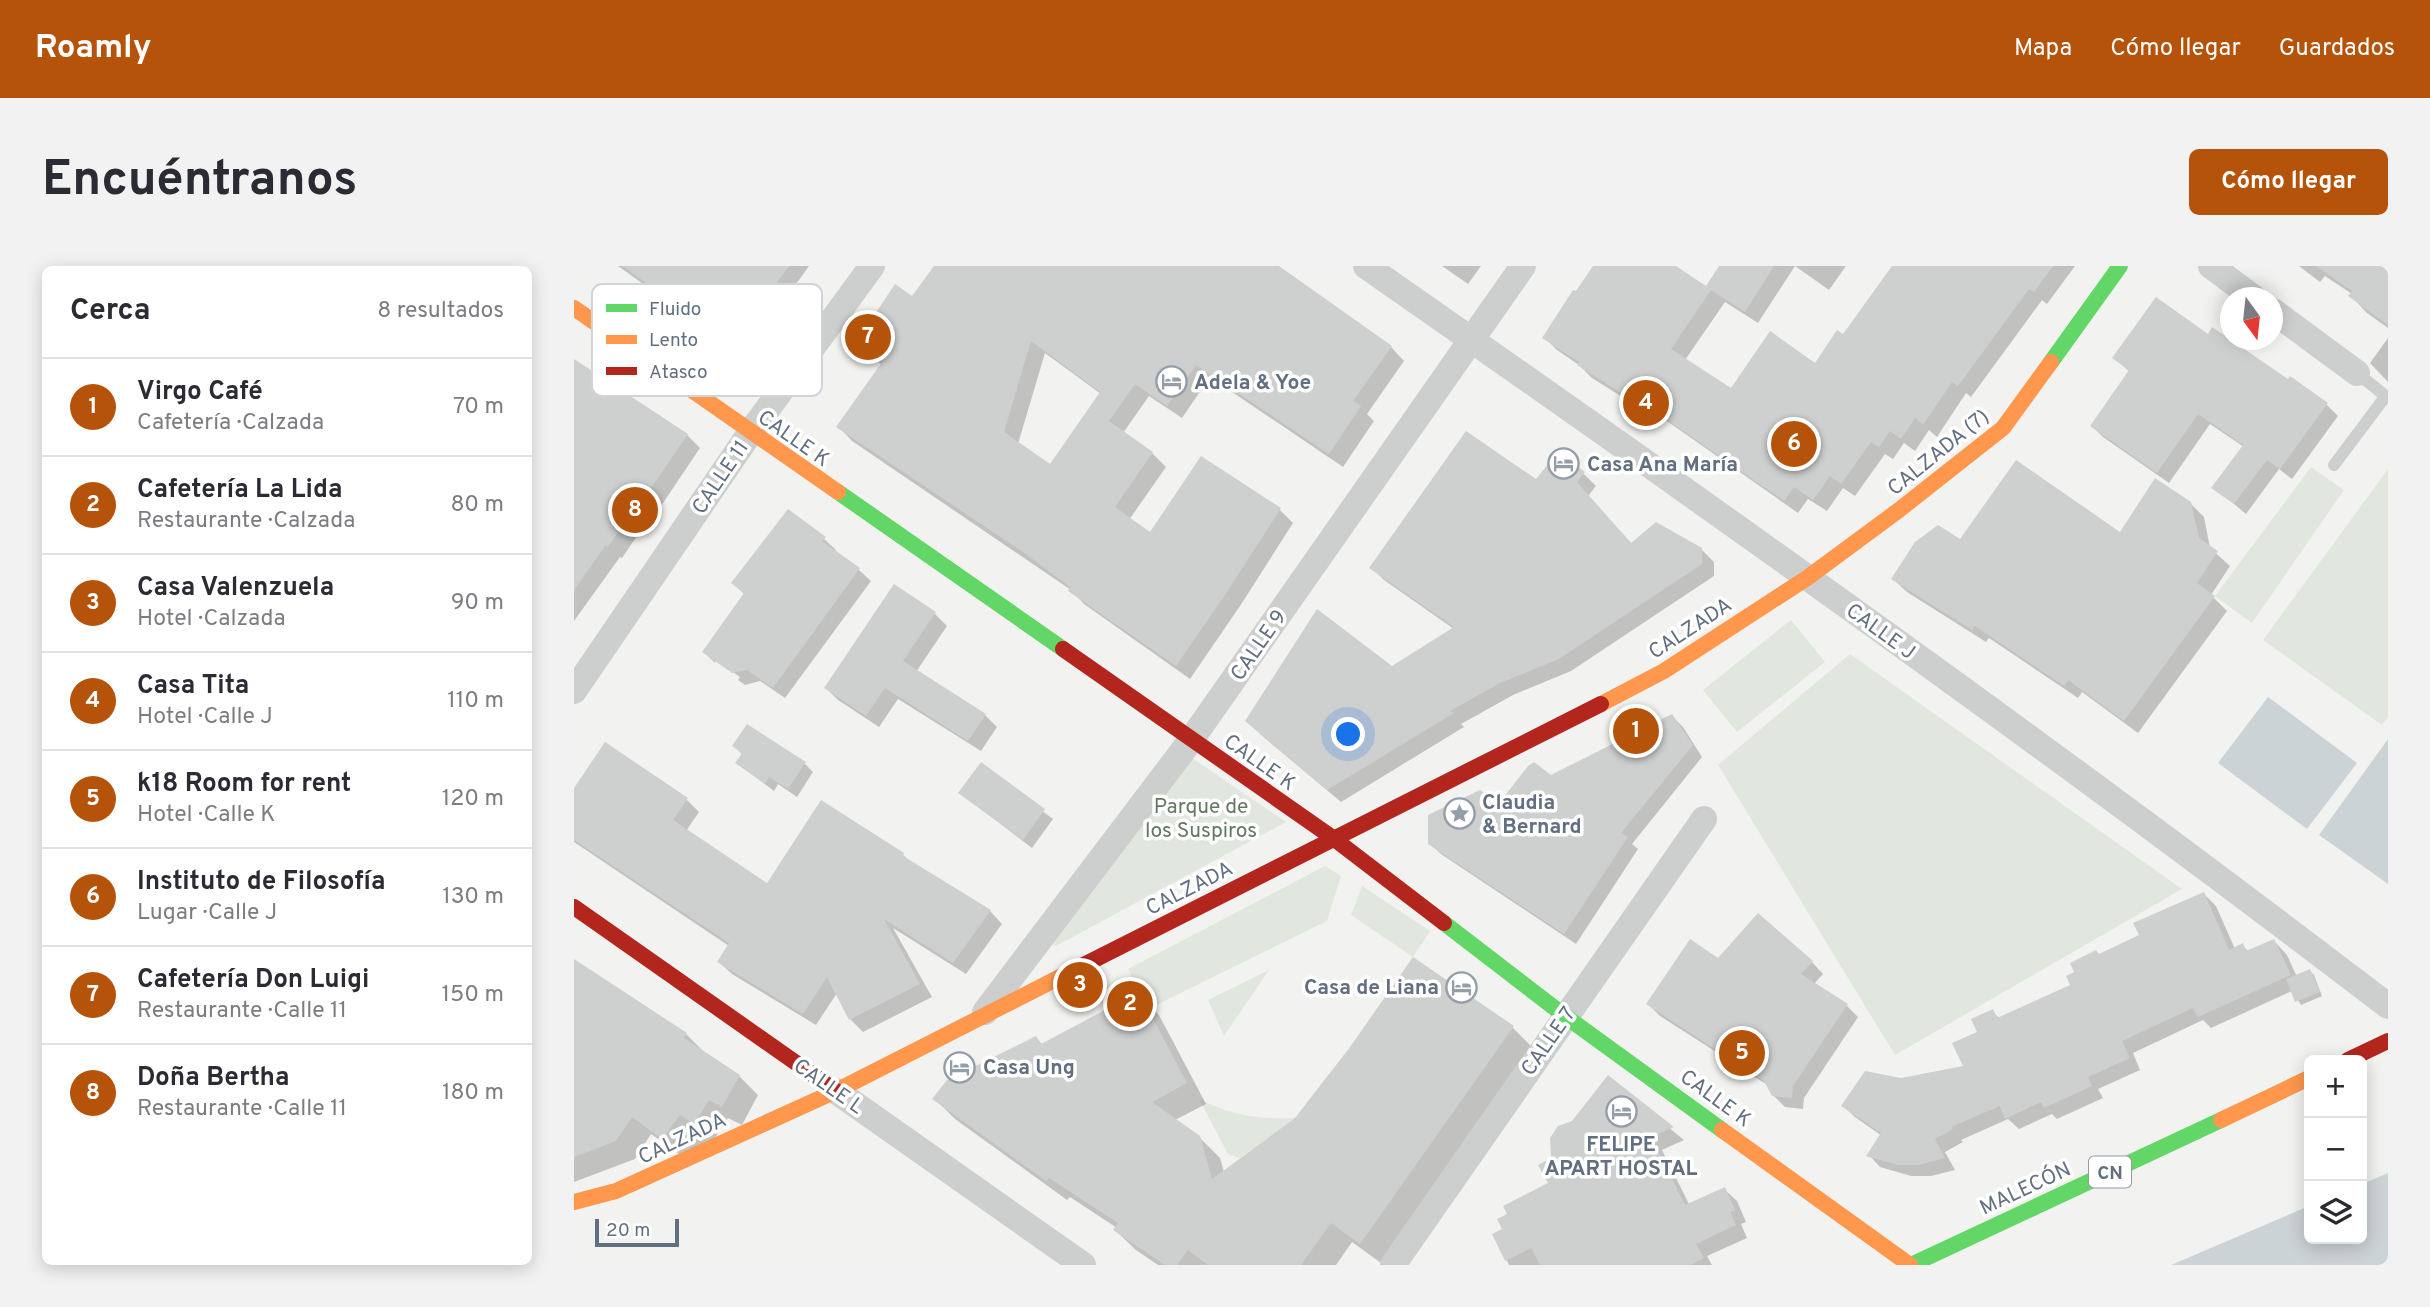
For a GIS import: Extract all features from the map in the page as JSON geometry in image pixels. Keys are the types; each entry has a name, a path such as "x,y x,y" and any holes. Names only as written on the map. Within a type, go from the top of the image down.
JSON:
{"main road":[{"name":"CALZADA (7)","path":"1807,578 2003,428 2120,266"},
{"name":"CALLE K","path":"574,308 592,321"},
{"name":"CALLE K","path":"698,396 1333,838 1565,1016 1911,1265"},
{"name":"CALZADA","path":"574,1202 617,1191 836,1091 1333,838 1503,755 1664,671 1807,578"},
{"name":"CALLE L","path":"574,907 836,1091"},
{"path":"2359,1055 2388,1041"},
{"name":"MALECÓN","path":"1911,1265 2304,1080"}],"street":[{"name":"CALLE 11","path":"822,334 872,266"},
{"name":"CALLE J","path":"1366,266 1807,578 2213,871 2388,1006"},
{"name":"CALLE 9","path":"981,1016 1191,740 1523,266"},
{"path":"2211,266 2239,287"},
{"path":"2283,318 2357,373"},
{"name":"CALLE 11","path":"574,691 777,396"},
{"name":"CALLE 7","path":"1393,1265 1704,819"},
{"name":"CALLE L","path":"836,1091 1083,1265"}],"lane":[{"path":"2334,465 2387,397 2357,373"}],"green space":[{"path":"2311,467 2344,490 2252,623 2215,596"},
{"path":"2388,469 2388,717 2382,725 2263,640"},
{"path":"1791,620 1825,662 1737,732 1703,690"},
{"path":"1850,654 2182,889 1895,1055 1718,765"},
{"name":"Parque de los Suspiros","path":"1192,758 1286,822 1056,946 1050,942"},
{"path":"1325,866 1341,876 1327,921 1148,1009 1128,969"},
{"path":"1362,886 1430,931 1413,957 1351,915"},
{"path":"1269,970 1224,1036 1208,1000"},
{"path":"1199,1099 1246,1115 1295,1118 1240,1158 1228,1154"}],"shaded area":[{"path":"2268,697 2357,763 2307,829 2218,763"},
{"path":"2388,739 2388,884 2319,835"},
{"path":"2388,1173 2388,1265 2171,1265 2304,1208 2304,1244 2367,1244 2367,1182"}],"building":[{"path":"623,266 789,266 776,284 647,284"},
{"path":"934,266 1279,266 1392,346 1353,401 1361,406 1329,454 1196,365 1167,406 1135,384 1109,421 1153,452 1115,507 1150,532 1201,456 1281,508 1176,666 1068,591 1070,587 1023,552 836,427 882,362 855,344 895,284 912,296","holes":["1031,341 1100,392 1050,464 1004,432"]},
{"path":"1593,266 1676,266 1706,286 1719,266 1774,266 1745,312 1711,290 1671,349 1731,388 1770,331 1815,363 1837,330 1843,334 1892,266 2053,266 2034,292 2029,289 1958,386 1952,382 1923,425 1915,418 1901,439 1890,431 1879,447 1871,442 1841,484 1830,476 1813,500 1794,487 1784,501 1650,408 1648,410 1577,365 1579,362 1542,338 1573,290 1576,291"},
{"path":"2316,266 2388,266 2388,325 2348,296 2352,291"},
{"path":"2156,297 2208,334 2212,327 2220,332 2220,350 2246,350 2288,379 2290,376 2328,403 2280,469 2267,460 2234,504 2211,488 2243,445 2198,414 2157,473 2090,426 2129,370 2112,358"},
{"path":"574,359 592,371 592,396 630,396 688,434 647,494 645,493 574,590"},
{"path":"1466,431 1536,479 1558,452 1585,472 1577,482 1631,543 1656,522 1702,548 1702,564 1559,659 1500,683 1450,711 1454,713 1327,790 1245,721 1317,609 1392,666 1454,627 1369,568"},
{"path":"2016,460 2120,532 2155,478 2191,502 2199,538 2218,551 2197,583 2215,596 2124,721 2068,680 2064,686 1975,626 1972,630 1891,579 1915,542 1938,525 1960,539"},
{"path":"788,509 826,537 822,541 860,568 773,688 747,670 732,673 702,652 744,593 731,583"},
{"path":"894,584 936,612 903,661 986,714 968,741 885,688 866,716 824,688"},
{"path":"1672,714 1693,745 1621,833 1628,837 1564,934 1428,844 1428,815 1480,790 1500,802 1534,762 1551,775"},
{"path":"747,724 806,762 788,789 769,777 765,784 735,763 742,753 732,746"},
{"path":"605,742 688,798 673,820 767,883 821,800 904,853 903,856 991,910 953,963 884,919 920,984 849,1020 827,977 803,1014 717,962 729,943 574,840 574,788"},
{"path":"981,762 1045,809 1023,840 958,793"},
{"path":"2204,892 2229,950 2243,943 2246,951 2274,939 2291,975 2198,1017 2193,1008 2122,1041 2130,1058 2088,1077 2092,1086 2044,1108 2041,1102 2005,1119 2000,1106 1951,1127 1953,1129 1935,1139 1945,1158 1918,1165 1898,1165 1866,1156 1881,1133 1841,1106 1865,1071 1901,1078 1963,1066 1952,1043 1977,1032 1971,1019 1993,1009 1997,1018 2070,985 2066,976 2074,972 2070,963 2096,950 2099,954 2139,935 2133,923"},
{"path":"1758,913 1813,961 1801,974 1848,1004 1793,1086 1792,1098 1772,1096 1764,1081 1646,1004 1690,939 1718,958"},
{"path":"1413,957 1514,1026 1360,1244 1331,1223 1301,1265 1208,1265 1188,1250 1177,1265 1165,1265 1113,1230 1118,1223 1049,1178 1046,1181 932,1099 947,1080 1036,1036 1041,1044 1139,992 1187,1083 1152,1102 1200,1136 1212,1179 1295,1118 1350,1047"},
{"path":"574,959 687,1033 684,1038 740,1075 722,1107 709,1100 694,1124 680,1115 662,1139 632,1117 616,1141 574,1157"},
{"path":"2310,969 2320,992 2295,1002 2286,979"},
{"path":"1608,1075 1674,1127 1651,1137 1685,1205 1725,1187 1735,1210 1730,1212 1736,1225 1696,1244 1704,1258 1690,1265 1540,1265 1531,1248 1505,1261 1492,1234 1502,1229 1497,1219 1507,1214 1503,1206 1548,1183 1538,1165 1551,1158 1550,1138 1558,1126 1572,1121"}],"traffic: fast":[{"path":"2051,362 2120,266"},
{"path":"838,492 1063,649"},
{"path":"1444,923 1565,1016 1722,1130"},
{"path":"1911,1265 2221,1120"}],"traffic: slow":[{"path":"574,308 592,321"},
{"path":"1601,704 1664,671 1807,578 1899,510 2003,428 2051,362"},
{"path":"700,396 838,492"},
{"path":"574,1202 616,1191 836,1091 1064,975"},
{"path":"2221,1120 2304,1080"},
{"path":"1722,1130 1910,1265"}],"traffic: jam":[{"path":"1063,649 1333,838 1444,923"},
{"path":"1064,975 1601,704"},
{"path":"574,907 836,1091"},
{"path":"2359,1055 2388,1041"}],"place":[{"name":"Cafetería Don Luigi","path":"868,337"},
{"name":"Adela & Yoe","path":"1171,382"},
{"name":"Casa Tita","path":"1646,403"},
{"name":"Instituto de Filosofía","path":"1794,444"},
{"name":"Casa Ana María","path":"1564,464"},
{"name":"Doña Bertha","path":"635,510"},
{"name":"Virgo Café","path":"1636,731"},
{"name":"Claudia & Bernard","path":"1459,814"},
{"name":"Casa Valenzuela","path":"1080,985"},
{"name":"Casa de Liana","path":"1462,987"},
{"name":"Cafetería La Lida","path":"1130,1004"},
{"name":"k18 Room for rent","path":"1742,1053"},
{"name":"Casa Ung","path":"960,1067"},
{"name":"FELIPE APART HOSTAL","path":"1621,1112"}]}
